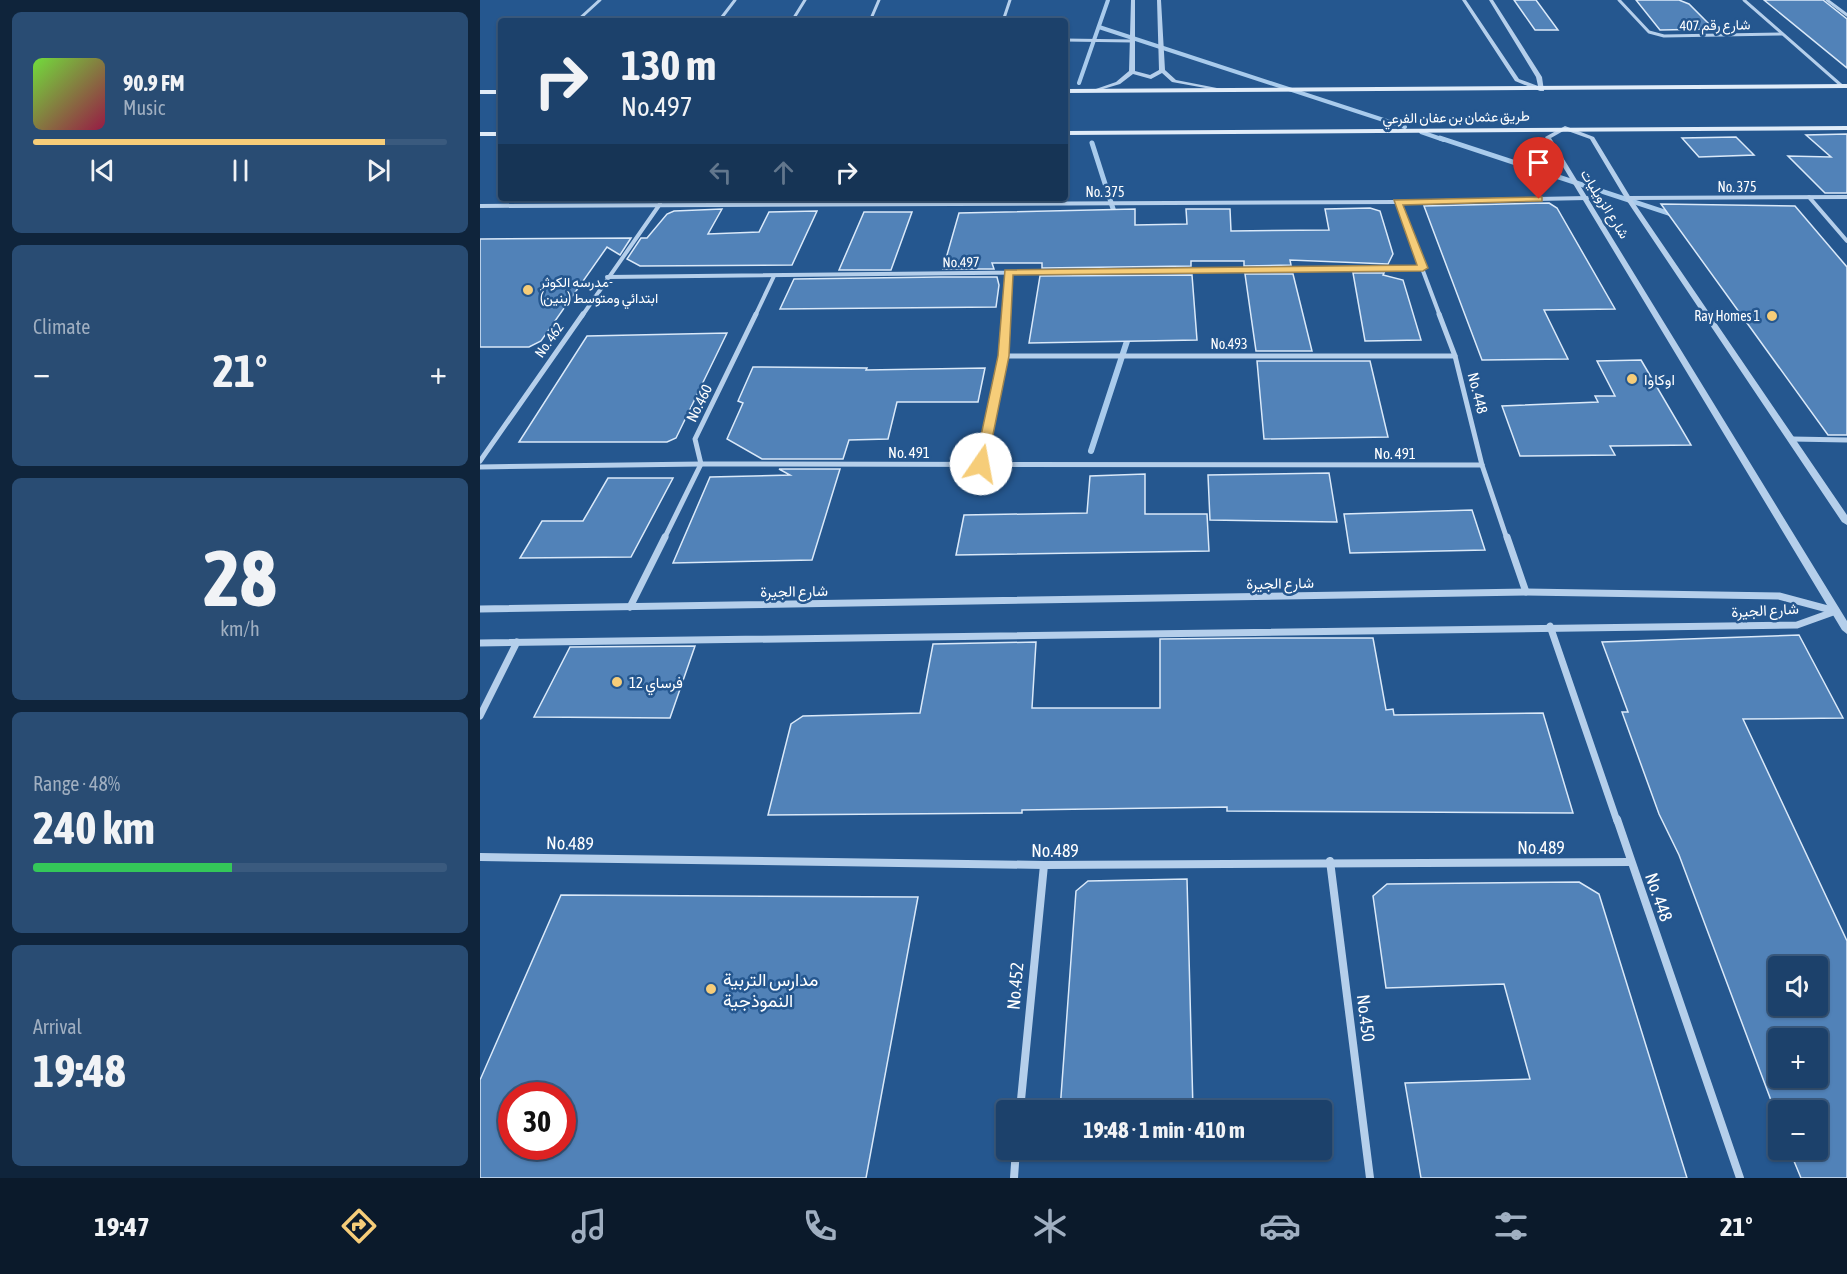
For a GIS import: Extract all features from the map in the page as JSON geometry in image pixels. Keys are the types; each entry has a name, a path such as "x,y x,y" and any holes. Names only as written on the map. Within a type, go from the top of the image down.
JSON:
{"main road":[{"name":"طريق عثمان بن عفان الفرعي","path":"1068,91 1845,88"},
{"path":"480,92 498,92"},
{"path":"1694,129 1847,122"},
{"name":"طريق عثمان بن عفان الفرعي","path":"1068,133 1847,128"},
{"path":"480,134 498,134"}],"street":[{"path":"580,18 600,0"},
{"path":"721,18 735,0"},
{"path":"794,18 805,0"},
{"path":"871,18 879,0"},
{"path":"1004,18 1010,0"},
{"path":"1132,72 1133,0"},
{"path":"1160,0 1162,71 1174,81 1220,90"},
{"path":"1464,0 1517,80 1542,90"},
{"path":"1491,0 1539,77 1542,90"},
{"name":"شارع رقم 407","path":"1619,0 1649,32 1664,36 1782,34"},
{"path":"1744,0 1845,88"},
{"path":"1827,0 1847,15"},
{"path":"1068,40 1132,41"},
{"path":"1132,72 1151,77 1162,71"},
{"path":"1095,91 1118,83 1132,72"},
{"name":"شارع الزويليات","path":"1847,522 1628,198 1592,138 1565,128 1548,137 1847,630"},
{"path":"1809,197 1847,241"},
{"name":"No. 375","path":"1628,198 1847,197"},
{"name":"No. 375","path":"480,206 1397,202 1587,198"},
{"name":"No. 448","path":"1397,202 1455,356 1482,465 1526,592"},
{"name":"No. 462","path":"480,461 660,204"},
{"name":"No.497","path":"607,277 1423,268"},
{"path":"981,464 1003,356 1008,272"},
{"name":"No.460","path":"701,464 695,439 774,276"},
{"name":"No.493","path":"1003,356 1455,356"},
{"path":"1792,439 1847,440"},
{"path":"630,608 701,464"},
{"name":"No. 491","path":"480,468 701,464 1482,465"},
{"name":"شارع الجيرة","path":"480,609 1526,592 1779,596 1836,611"},
{"name":"شارع الجيرة","path":"480,643 1550,626 1797,625 1836,611"},
{"name":"No. 448","path":"1550,626 1740,1178"},
{"path":"480,716 517,642"},
{"name":"No.489","path":"480,856 1044,865 1330,861 1631,862"},
{"name":"No.450","path":"1330,861 1370,1178"},
{"name":"No.452","path":"1021,1100 1044,865"},
{"path":"1014,1178 1015,1160"}],"building":[{"path":"1514,0 1536,0 1558,30 1535,30"},
{"path":"1636,0 1679,0 1689,4 1714,29 1660,30"},
{"path":"1764,0 1823,0 1847,19 1847,68"},
{"path":"1847,134 1847,193 1825,193 1788,156 1831,157 1806,135"},
{"path":"1736,137 1754,155 1699,157 1682,138"},
{"path":"1549,203 1557,208 1615,309 1544,310 1568,359 1482,360 1424,206"},
{"path":"1661,204 1795,206 1847,267 1847,435 1828,435"},
{"path":"1370,208 1380,211 1393,254 1388,264 1290,260 1291,265 1244,266 1244,261 1191,261 1191,266 1042,268 1042,263 992,263 994,269 943,269 959,213 1135,209 1135,225 1187,224 1186,209 1230,209 1231,231 1329,230 1325,209"},
{"path":"722,209 708,234 759,232 769,212 817,211 792,265 640,266 627,259 641,238 647,238 667,214 674,211"},
{"path":"864,212 912,212 891,270 839,270"},
{"name":"مدرسه الكوثر- ابتدائي ومتوسط (بنين)","path":"631,238 620,255 607,247 541,341 529,347 480,347 480,239"},
{"path":"1353,273 1384,273 1383,275 1403,280 1421,340 1365,341"},
{"path":"1245,274 1293,274 1312,351 1256,351"},
{"path":"1192,275 1197,340 1029,343 1040,276"},
{"path":"997,277 999,285 996,307 780,309 794,279"},
{"path":"727,333 676,438 667,442 519,442 587,336"},
{"path":"1641,360 1691,445 1610,446 1615,455 1520,456 1502,406 1598,402 1595,396 1615,396 1597,361"},
{"path":"1257,361 1370,361 1388,437 1264,439"},
{"path":"753,367 867,368 866,370 985,368 978,402 897,402 888,439 849,440 843,459 762,459 727,439 743,403 738,401"},
{"path":"779,469 840,469 812,560 673,563 710,477 790,475"},
{"path":"1329,473 1337,522 1210,520 1208,475"},
{"path":"1145,474 1145,514 1207,514 1209,551 956,555 964,515 1087,513 1090,476"},
{"path":"608,478 673,478 631,557 520,558 542,521 583,521"},
{"path":"1472,510 1485,550 1350,553 1344,514"},
{"path":"1799,635 1843,718 1743,719 1847,941 1847,1178 1801,1178 1794,1160 1828,1160 1828,1100 1771,1100 1679,855 1659,814 1622,712 1628,712 1602,642"},
{"path":"1373,638 1386,710 1393,709 1394,715 1543,713 1573,813 1227,811 1227,807 1022,810 1022,813 768,815 791,724 803,716 920,713 933,644 1036,642 1032,708 1160,708 1160,639"},
{"name":"فرساي 12","path":"695,646 670,718 534,717 570,647"},
{"path":"1187,879 1193,1100 1061,1100 1076,891 1088,881"},
{"path":"1579,882 1599,894 1687,1178 1421,1178 1405,1083 1530,1079 1504,984 1386,988 1373,896 1387,884"},
{"name":"مدارس التربية النموذجية","path":"561,895 918,897 866,1178 480,1178 480,1080"}],"waterway":[{"path":"1079,83 1108,0"},
{"path":"1099,27 1405,127"},
{"path":"1421,132 1444,140"},
{"path":"1440,138 1674,215"},
{"path":"1092,143 1116,218"},
{"path":"1091,451 1130,332"}],"place":[{"name":"مدرسه الكوثر- ابتدائي ومتوسط (بنين)","path":"528,290"},
{"name":"Ray Homes 1","path":"1772,316"},
{"name":"اوكاوا","path":"1632,379"},
{"name":"فرساي 12","path":"617,682"},
{"name":"مدارس التربية النموذجية","path":"711,989"}],"route":[{"path":"981,464 1003,356 1008,272 1423,268 1397,202 1539,199"}]}
